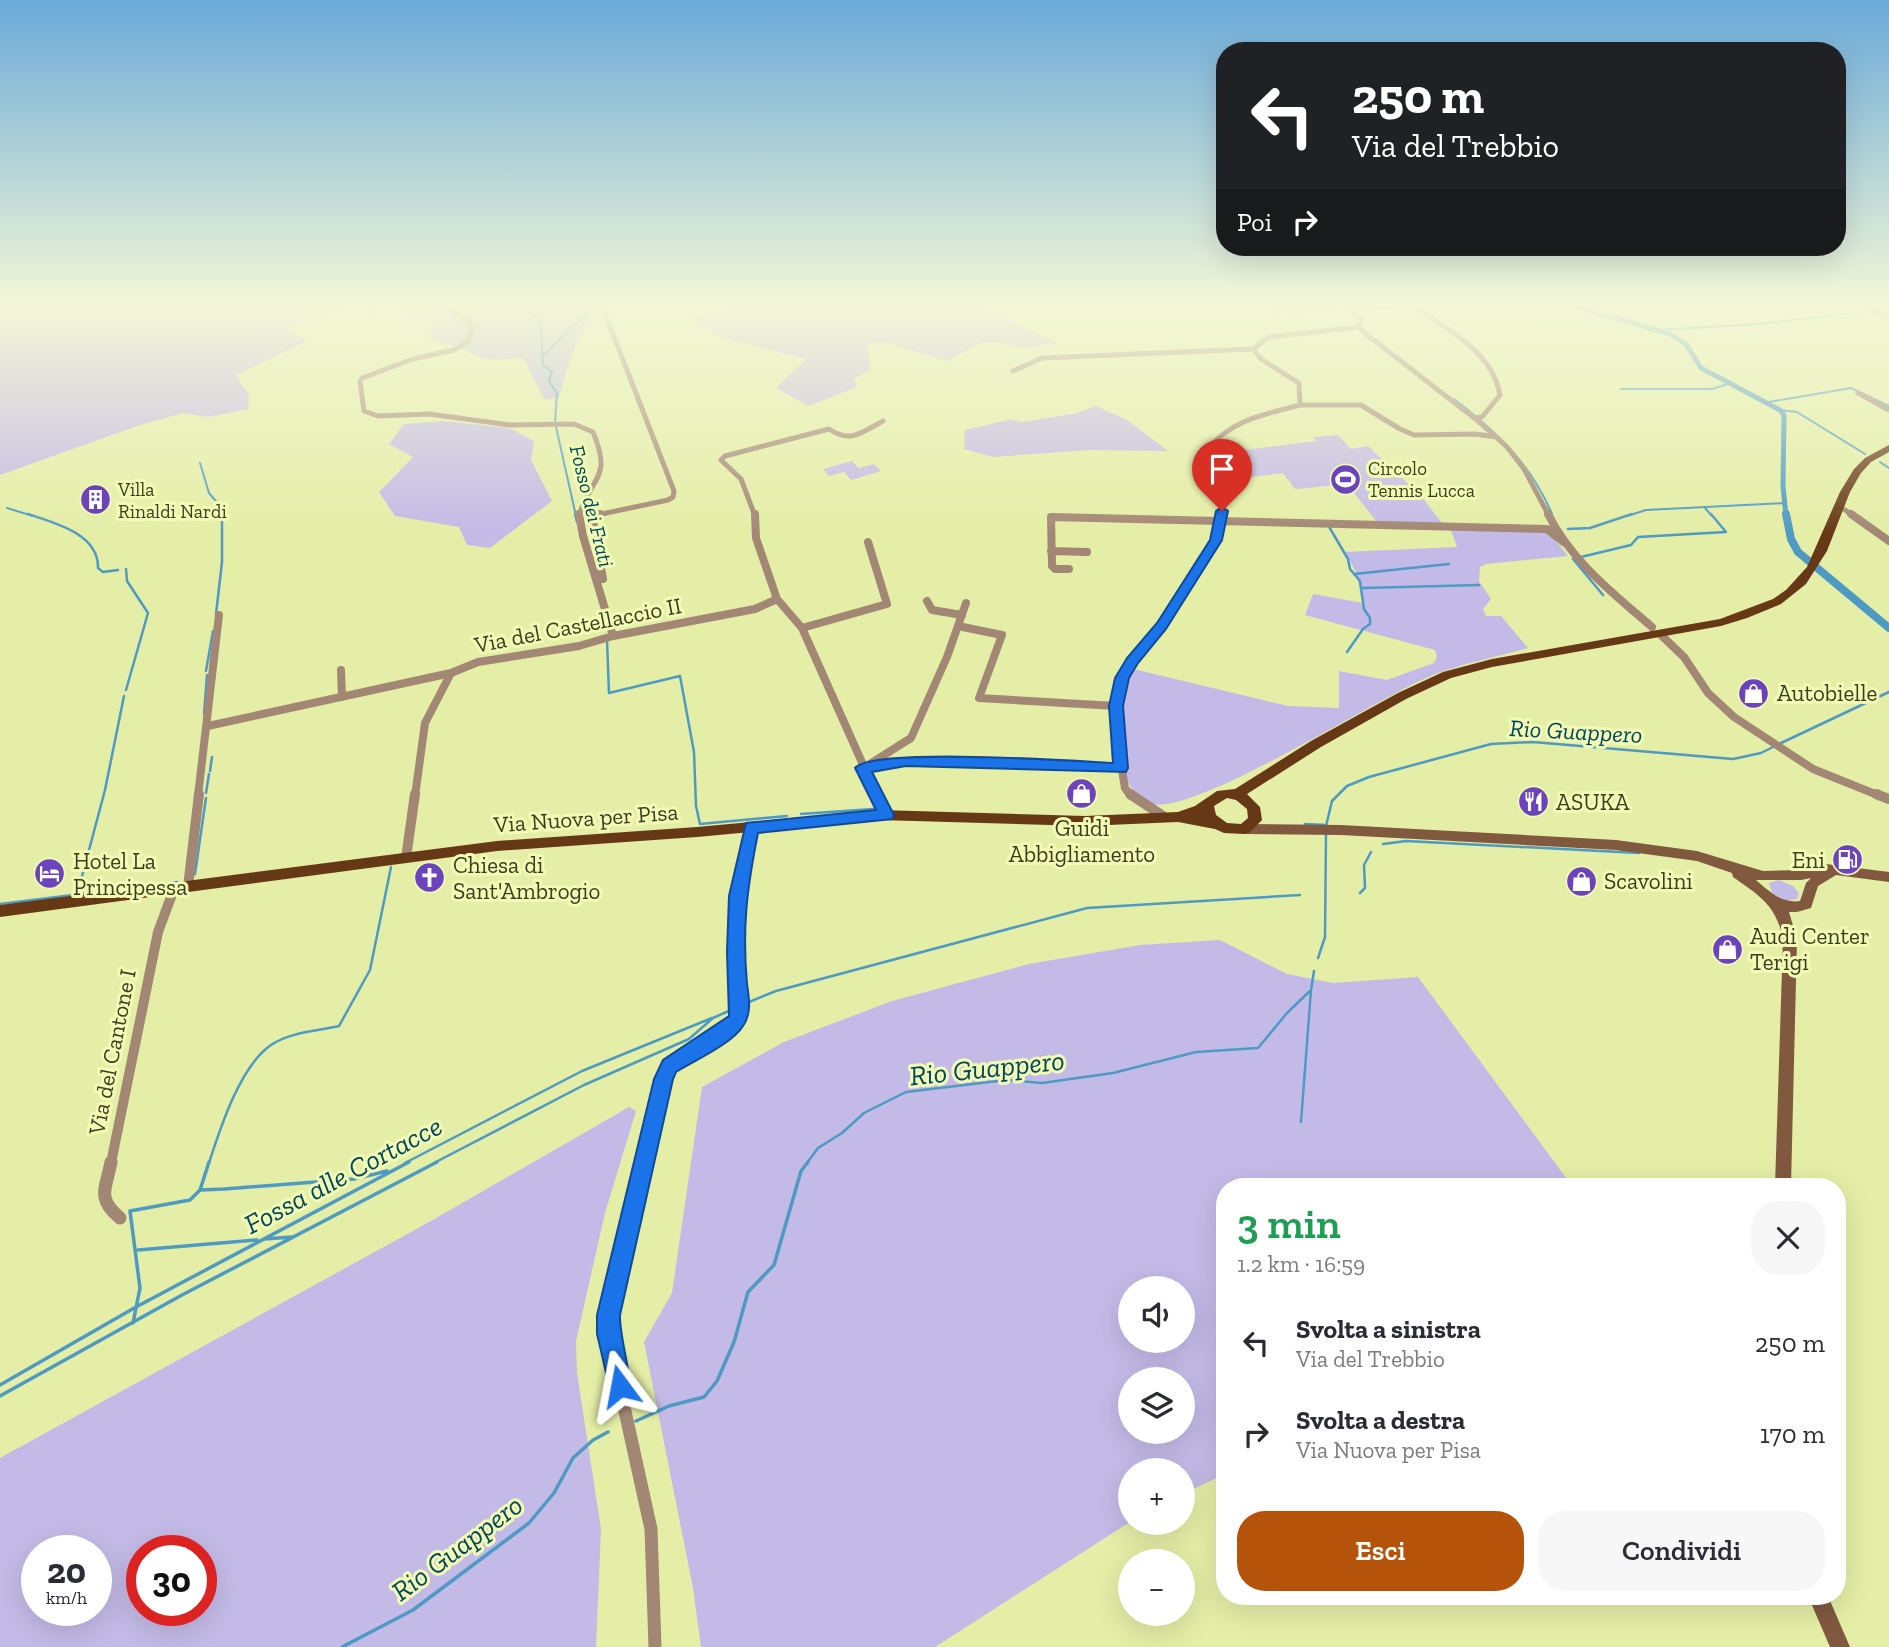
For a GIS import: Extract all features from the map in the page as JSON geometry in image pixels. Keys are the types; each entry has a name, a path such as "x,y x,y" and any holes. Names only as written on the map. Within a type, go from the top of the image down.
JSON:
{"main road":[{"path":"1173,817 1207,805 1216,796 1235,795 1402,696 1447,675 1492,663 1733,618 1782,598 1806,578 1822,550 1857,471 1868,460 1889,448"},
{"path":"1244,829 1252,824 1254,790 1263,778"},
{"path":"1235,795 1279,827 1289,829"},
{"path":"1207,805 1208,815 1216,824"},
{"name":"Via Nuova per Pisa","path":"0,911 497,846 887,815 1085,821 1173,817"},
{"path":"1173,817 1216,824 1229,829 1338,830 1616,845 1685,853 1763,876 1801,875 1826,869 1889,877"},
{"path":"1726,865 1769,897 1785,906 1799,907 1806,904 1812,883 1819,878 1849,872"},
{"path":"1763,876 1759,883 1785,917 1790,939"},
{"path":"1784,876 1797,882 1807,895"},
{"path":"1783,1178 1790,939 1799,907"},
{"path":"1822,1605 1840,1647"}],"street":[{"path":"361,380 363,411 379,416 429,414 510,425 574,424 593,432 603,451 604,464 599,481 582,509 579,523 613,636"},
{"path":"608,618 609,602 592,516 668,500 673,497 674,491 631,380"},
{"path":"1294,380 1299,383 1300,405"},
{"path":"1424,380 1478,418 1519,459 1533,478 1547,512 1565,543"},
{"path":"1478,418 1500,395 1496,380"},
{"path":"1858,393 1889,410"},
{"path":"1173,817 1154,813 1134,799 1125,788 1116,706 1122,678 1132,661 1161,626 1216,540 1222,502 1210,452 1213,443 1250,419 1300,405 1347,404 1366,407 1398,430 1412,435 1473,432 1498,437"},
{"path":"883,421 866,431 847,436 840,436 829,429 722,458 745,487 755,513 755,538 777,599 802,628 863,768 887,815"},
{"path":"1845,510 1889,541"},
{"path":"1069,569 1053,568 1049,518 1056,515 1546,529 1565,543 1593,573 1652,627"},
{"path":"802,628 887,604 868,542"},
{"path":"1051,551 1087,552"},
{"name":"Via del Castellaccio II","path":"406,858 425,723 451,673 478,662 579,646 613,636 755,609 777,599"},
{"path":"928,601 932,610 962,615"},
{"path":"863,768 911,738 966,603"},
{"path":"181,888 208,726 219,615"},
{"path":"958,626 1002,635 979,698 1116,706"},
{"path":"1662,636 1684,657 1719,705 1762,736 1786,753 1835,780 1889,799"},
{"path":"341,670 342,697"},
{"path":"208,726 451,673"},
{"path":"863,768 906,761 1121,768"},
{"path":"655,1647 651,1529 608,1334 608,1315 669,1066 733,1026 738,1018 740,1005 735,952 737,896 751,827"},
{"name":"Via del Cantone I","path":"120,1218 106,1206 104,1198 158,932 181,888"}],"shaded area":[{"path":"0,380 239,380 249,395 248,409 208,417 183,413 140,425 0,475"},
{"path":"534,380 564,380 559,397 545,400"},
{"path":"784,380 854,380 857,387 809,406 776,388"},
{"path":"1096,406 1127,420 1168,451 1089,450 993,457 964,449 965,430 1012,419 1021,422 1073,414"},
{"path":"444,421 509,428 534,441 531,460 552,501 490,548 467,545 459,527 395,516 379,492 413,457 389,444 404,424"},
{"name":"Circolo Tennis Lucca","path":"1338,435 1351,449 1368,446 1421,496 1442,523 1377,522 1347,484 1295,489 1283,473 1228,480 1222,478 1214,454 1316,441 1313,437"},
{"path":"852,461 859,468 874,464 881,471 851,480 844,472 829,476 823,469"},
{"path":"1451,530 1549,532 1568,556 1486,564 1480,567 1479,581 1491,599 1483,609 1486,616 1501,616 1528,648 1426,678 1283,755 1200,794 1168,804 1147,803 1135,794 1126,775 1113,708 1115,688 1125,667 1288,706 1339,708 1339,671 1387,680 1434,663 1437,657 1435,650 1305,615 1313,594 1363,603 1356,572 1345,552 1457,547"},
{"path":"1779,880 1793,886 1799,893 1797,899 1786,901 1772,893 1769,883"},
{"path":"1220,940 1287,974 1333,983 1418,977 1566,1178 1216,1178 1216,1478 1195,1488 1195,1458 1118,1458 1118,1530 935,1647 701,1647 693,1588 644,1342 672,1293 702,1087 784,1042 892,1001 1029,964 1140,945"},
{"path":"629,1107 636,1111 605,1213 576,1341 577,1373 601,1529 596,1647 0,1647 0,1458 431,1221"}],"waterway":[{"name":"Fosso dei Frati","path":"549,380 557,393 555,423"},
{"path":"1723,380 1780,410 1784,415 1783,486 1786,516"},
{"path":"1621,389 1712,389 1731,383"},
{"path":"1769,402 1851,388 1889,406"},
{"path":"1454,399 1498,436 1523,464 1552,514"},
{"path":"1780,410 1797,412 1865,454"},
{"name":"Fosso dei Frati","path":"556,427 576,516"},
{"path":"1880,462 1889,468"},
{"path":"200,463 209,493 221,507 223,516"},
{"path":"1627,516 1646,510 1786,503"},
{"path":"7,508 33,516"},
{"path":"1705,508 1712,516"},
{"path":"28,514 62,526 83,538 91,546 98,568 103,572 118,570"},
{"path":"216,614 222,562 222,514"},
{"name":"Fosso dei Frati","path":"575,514 577,522"},
{"path":"1568,529 1590,528 1632,514"},
{"path":"1581,557 1631,545 1638,537 1726,532 1711,514"},
{"path":"1786,514 1791,539 1798,552 1889,628"},
{"path":"1328,525 1354,574"},
{"path":"1573,559 1603,595"},
{"path":"1354,574 1449,564"},
{"path":"126,569 127,581 148,613 126,690"},
{"path":"1347,652 1363,629 1370,624 1370,618 1364,609 1360,581 1354,574"},
{"path":"1362,588 1479,585"},
{"path":"206,671 213,631"},
{"name":"Fosso dei Frati","path":"607,640 609,693 680,676 694,752 696,806 700,824 787,816"},
{"path":"204,714 207,675"},
{"name":"Rio Guappero","path":"1779,744 1889,692"},
{"path":"77,894 105,790 124,696"},
{"name":"Rio Guappero","path":"1326,826 1332,801 1347,786 1369,777 1491,744 1533,742 1733,759 1761,753 1773,747"},
{"path":"210,771 212,757"},
{"path":"206,793 209,774"},
{"path":"195,874 206,798"},
{"name":"Fosso dei Frati","path":"801,814 873,809"},
{"name":"Fosso dei Frati","path":"1305,824 1326,825"},
{"name":"Rio Guappero","path":"1318,958 1325,937 1326,833"},
{"path":"1383,844 1406,841 1639,853"},
{"path":"1360,893 1365,888 1364,865 1371,852"},
{"path":"209,1163 232,1099 260,1055 271,1045 287,1037 339,1026 370,970 391,867"},
{"path":"77,894 178,882"},
{"path":"0,904 77,894"},
{"path":"749,1002 776,991 1087,908 1300,895"},
{"name":"Rio Guappero","path":"1311,990 1314,971"},
{"name":"Rio Guappero","path":"807,1163 818,1148 842,1133 864,1113 906,1092 1006,1080 1042,1083 1113,1073 1196,1052 1258,1048 1287,1013 1311,990"},
{"path":"1301,1122 1311,990"},
{"path":"434,1163 584,1085 689,1039 713,1018 731,1010"},
{"name":"Fossa alle Cortacce","path":"405,1163 582,1071 712,1018"},
{"path":"200,1190 209,1162"},
{"name":"Fossa alle Cortacce","path":"264,1239 409,1162"},
{"path":"133,1322 437,1162"},
{"name":"Rio Guappero","path":"636,1421 669,1406 704,1397 717,1381 734,1342 748,1292 774,1265 801,1171 808,1162"},
{"path":"224,1189 354,1179 387,1171"},
{"path":"200,1190 225,1189"},
{"path":"136,1307 140,1288 130,1211 190,1200 200,1190"},
{"path":"264,1239 292,1237"},
{"name":"Fossa alle Cortacce","path":"136,1307 264,1239"},
{"path":"138,1250 257,1240"},
{"name":"Fossa alle Cortacce","path":"0,1385 136,1307"},
{"path":"133,1322 136,1307"},
{"path":"0,1396 133,1322"},
{"name":"Rio Guappero","path":"342,1647 413,1610 529,1523 554,1493 573,1458 593,1440 608,1432"}],"place":[{"name":"Circolo Tennis Lucca","path":"1345,479"},
{"name":"Villa Rinaldi Nardi","path":"95,500"},
{"name":"Autobielle","path":"1754,693"},
{"name":"Guidi Abbigliamento","path":"1082,794"},
{"name":"ASUKA","path":"1533,802"},
{"name":"Eni","path":"1848,860"},
{"name":"Hotel La Principessa","path":"50,874"},
{"name":"Chiesa di Sant'Ambrogio","path":"430,878"},
{"name":"Scavolini","path":"1581,881"},
{"name":"Audi Center Terigi","path":"1727,949"}],"route":[{"path":"620,1386 608,1334 608,1315 664,1079 669,1066 733,1026 738,1018 740,1005 735,952 737,896 751,827 887,815 863,768 906,761 1121,768 1116,706 1122,678 1132,661 1161,626 1216,540 1222,511"}]}
